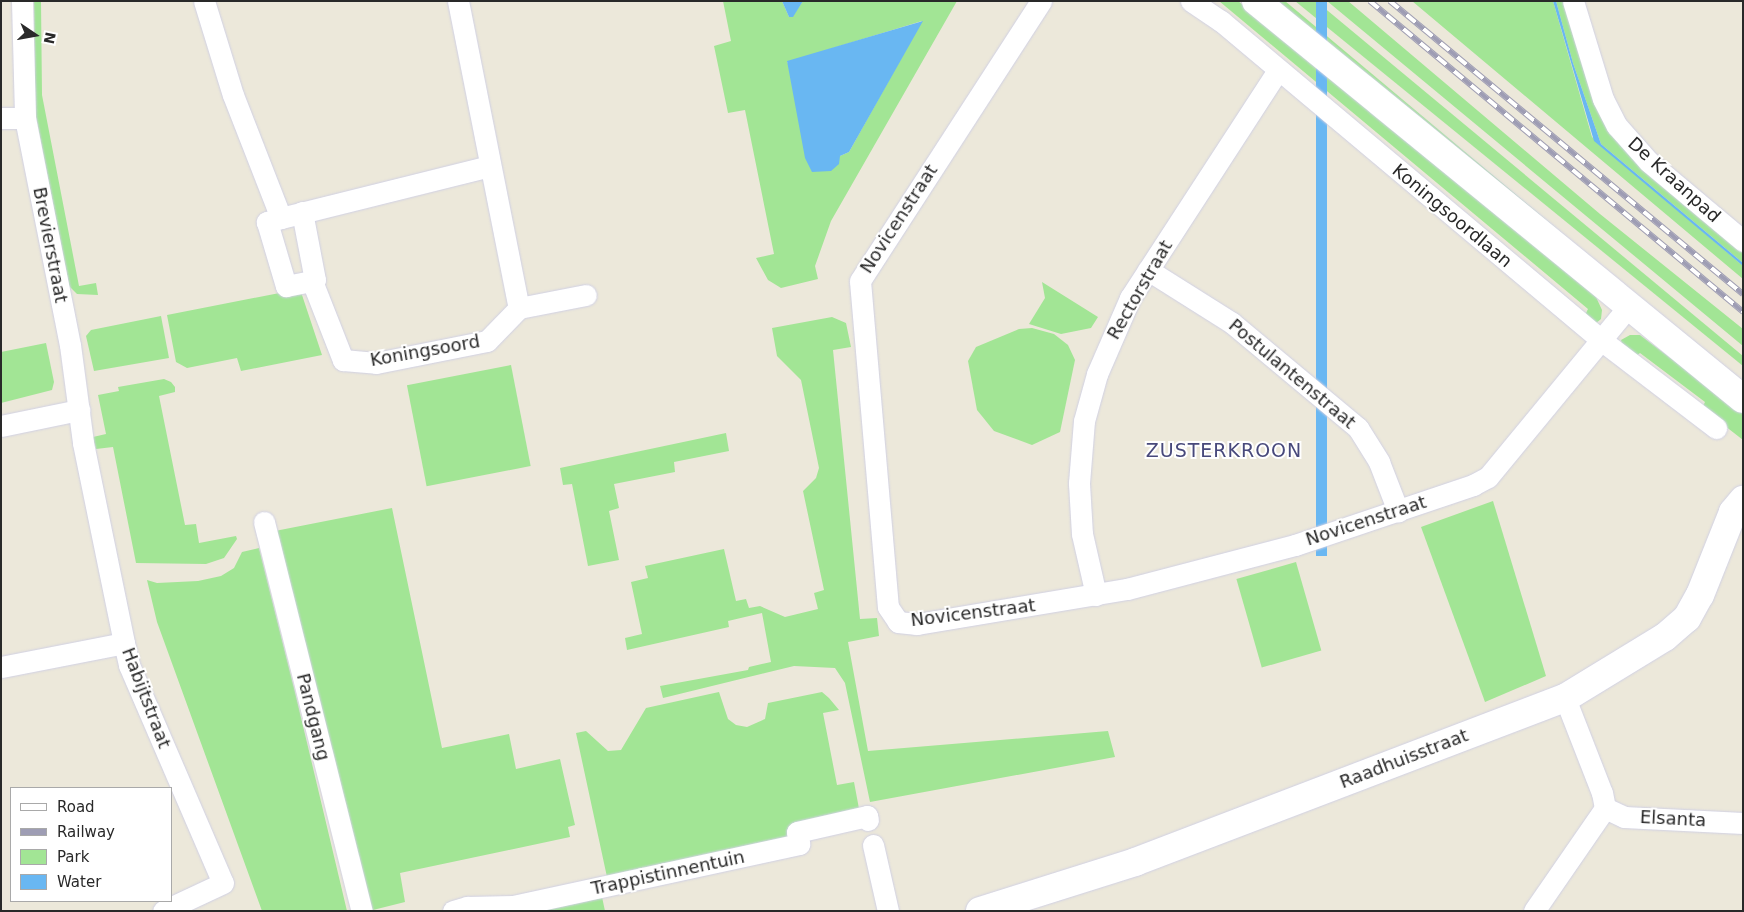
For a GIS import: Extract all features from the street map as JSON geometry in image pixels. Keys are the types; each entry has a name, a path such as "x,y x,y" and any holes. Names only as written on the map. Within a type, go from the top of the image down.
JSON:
{"street":[{"name":"Brevierstraat","path":"22,1 24,118 70,345 79,410"},
{"path":"204,1 233,96 281,218"},
{"path":"458,1 519,308 586,295"},
{"name":"Novicenstraat","path":"1040,1 860,281 860,300 888,607 898,622 917,624 1096,595 1216,567 1456,493 1488,477 1628,308"},
{"name":"Koningsoordlaan","path":"1191,1 1221,21 1601,340 1716,428"},
{"path":"1256,1 1628,308 1743,399"},
{"name":"De Kraanpad","path":"1573,1 1600,91 1617,126 1649,162 1743,241"},
{"name":"Rectorstraat","path":"1096,595 1082,534 1078,483 1080,446 1097,374 1117,322 1148,270 1278,70"},
{"path":"1,118 24,118"},
{"path":"312,281 286,286 267,222 490,166"},
{"name":"Koningsoord","path":"302,212 315,280 312,281 343,360 376,363 487,341 519,308"},
{"name":"Postulantenstraat","path":"1148,270 1232,323 1358,428 1379,462 1398,511"},
{"path":"1,426 79,410"},
{"name":"Habijtstraat","path":"79,410 129,665 223,884 163,911"},
{"name":"Raadhuisstraat","path":"980,911 1012,905 1135,862 1565,698 1665,637 1687,618 1700,596 1733,512 1743,500"},
{"name":"Pandgang","path":"264,522 362,911"},
{"path":"1,667 124,643"},
{"path":"1534,911 1605,808 1602,792 1565,698"},
{"name":"Elsanta","path":"1605,808 1624,817 1743,823"},
{"name":"Trappistinnentuin","path":"454,911 468,907 513,906 799,844 797,832 867,818"},
{"path":"874,845 888,911"}],"green space":[{"path":"34,1 41,1 42,95 79,286 96,283 98,295 77,294 69,286 35,111"},
{"path":"723,1 782,1 789,17 792,17 803,1 957,1 831,221 815,266 818,279 781,288 768,280 756,258 774,254 745,110 728,113 714,46 731,41","holes":["922,21 849,152 840,156 787,62"]},
{"path":"1219,1 1238,1 1596,297 1602,310 1601,319 1595,324 1585,315 1588,309"},
{"path":"1277,1 1285,1 1631,291"},
{"path":"1295,1 1316,1 1743,356 1743,366"},
{"path":"1327,1 1348,1 1600,214 1743,329 1743,346"},
{"path":"1412,1 1553,1 1592,137 1743,266 1743,279"},
{"path":"1556,1 1564,1 1591,91 1743,248 1743,263 1601,144 1573,63"},
{"path":"1042,282 1098,317 1091,328 1061,334 1029,324 1045,298"},
{"path":"300,289 322,355 241,371 237,358 187,368 176,362 167,315"},
{"path":"161,316 169,358 94,371 86,336 91,330"},
{"path":"832,317 846,323 851,347 833,350 860,619 877,618 879,636 848,642 868,751 1108,731 1115,757 870,802 845,683 835,668 794,666 663,698 660,686 748,670 749,667 771,662 762,613 728,621 729,627 627,650 625,638 642,634 631,582 648,578 645,566 724,549 736,601 746,599 749,608 760,606 785,617 818,609 814,593 824,590 803,491 816,478 819,468 801,380 777,356 772,328"},
{"path":"1032,328 1054,334 1068,345 1075,360 1060,432 1032,445 994,431 977,410 968,361 976,347 1019,329"},
{"path":"1630,335 1640,335 1743,413 1743,440 1702,408 1705,402 1640,353 1635,357 1622,344 1621,340"},
{"path":"46,343 54,382 52,390 1,403 1,352"},
{"path":"511,365 531,466 427,486 407,385"},
{"path":"164,379 171,382 175,387 175,392 159,396 185,525 196,524 199,543 236,536 237,539 224,558 206,564 136,563 113,447 96,449 93,437 106,434 98,395 119,391 118,387"},
{"path":"726,433 729,451 674,462 675,472 614,484 619,508 609,511 619,560 588,566 572,484 563,485 560,468"},
{"path":"1493,501 1546,676 1485,702 1421,527"},
{"path":"392,508 442,748 509,734 516,769 560,759 575,825 568,827 570,837 400,873 405,902 369,911 275,531"},
{"path":"259,548 347,911 262,911 157,622 147,580 157,583 198,581 221,576 234,568 242,552"},
{"path":"1296,562 1321,650 1262,668 1236,579"},
{"path":"719,692 728,719 736,725 747,727 765,719 768,703 822,692 829,698 839,710 823,713 837,785 854,782 860,814 794,836 607,877 576,733 586,731 608,751 621,750 646,708"},
{"path":"602,897 605,911 524,911"}],"water":[{"path":"782,1 803,1 793,17 789,17"},
{"path":"1316,1 1327,1 1327,556 1316,556"},
{"path":"1553,1 1556,1 1573,63 1601,144 1743,263 1743,266 1594,141"},
{"path":"923,21 849,152 840,156 839,164 831,171 812,172 805,158 787,61"}],"railway":[{"path":"1370,1 1743,312"},
{"path":"1390,1 1743,294"}],"district":[{"name":"ZUSTERKROON","path":"1224,451"}]}
